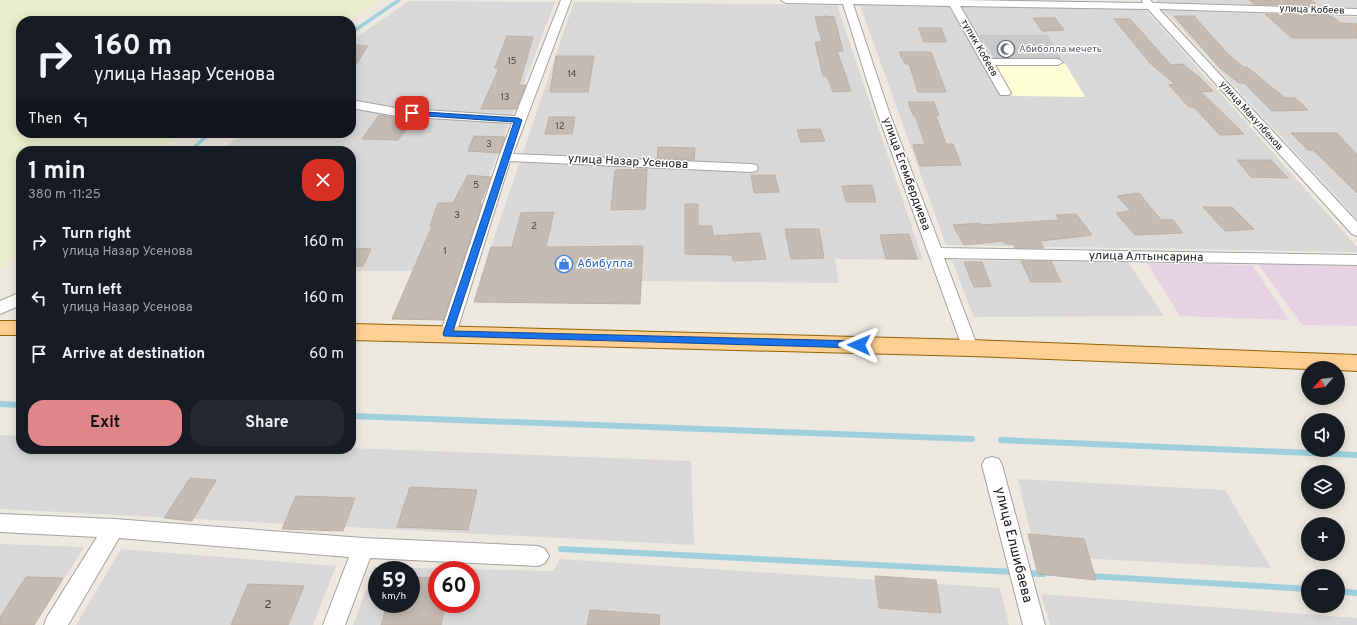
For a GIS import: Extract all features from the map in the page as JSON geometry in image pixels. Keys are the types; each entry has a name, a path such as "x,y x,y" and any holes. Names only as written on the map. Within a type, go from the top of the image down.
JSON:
{"main road":[{"path":"0,328 16,328"},
{"path":"356,332 970,348 1357,362"}],"street":[{"path":"448,334 518,120 566,0"},
{"name":"улица Кобеев","path":"786,0 1148,3 1357,12"},
{"name":"улица Егембердиева","path":"847,0 884,112 970,348"},
{"name":"тупик Кобеев","path":"953,2 1005,93"},
{"name":"улица Макулбеков","path":"1148,3 1357,231"},
{"path":"987,62 1058,62"},
{"path":"356,105 396,112 518,120"},
{"name":"улица Назар Усенова","path":"505,157 751,168"},
{"name":"улица Алтынсарина","path":"935,253 1357,260"},
{"path":"0,308 16,300"},
{"name":"улица Елшибаева","path":"992,464 1034,625"},
{"path":"0,523 114,528 363,548 538,556"},
{"path":"55,625 114,528"},
{"path":"334,625 363,548"}],"shaded area":[{"path":"0,0 380,0 356,16 16,16 16,138 176,138 165,146 16,146 16,256 0,268"},
{"path":"1156,0 1357,0 1357,8 1157,2"},
{"path":"409,1 555,2 453,271 356,271 356,146 226,146 237,138 356,138 356,38"},
{"path":"574,2 837,5 923,260 835,259 839,283 641,281 643,246 491,247"},
{"path":"860,5 949,7 1002,96 1085,96 1048,35 979,35 961,7 1145,9 1357,247 1357,252 946,245"},
{"path":"1164,10 1357,17 1357,219"},
{"path":"979,35 1048,35 1062,59 994,59"},
{"path":"995,64 1065,64 1085,97 1013,96"},
{"path":"952,260 1128,262 1164,316 974,317"},
{"path":"1147,263 1252,265 1289,320 1180,316"},
{"path":"1258,264 1357,266 1357,326 1302,325"},
{"path":"0,435 16,436 16,454 356,454 356,448 691,461 694,545 0,509"},
{"path":"1018,479 1225,490 1271,568 1036,556"},
{"path":"0,544 84,547 35,625 0,625"},
{"path":"121,549 336,566 313,625 76,625"},
{"path":"560,559 1000,588 1009,625 353,625 368,584 368,613 420,613 420,568 428,568 428,613 480,613 480,569 553,571"},
{"path":"1041,594 1357,618 1357,625 1050,625"}],"building":[{"path":"1249,0 1311,0 1319,6 1254,4"},
{"path":"1265,14 1331,16 1341,23 1357,24 1357,38 1292,38"},
{"path":"1174,16 1194,16 1227,53 1243,67 1247,67 1285,98 1295,98 1308,110 1272,111 1244,83 1239,83 1220,68"},
{"path":"815,17 834,17 843,51 837,51 851,91 833,92 827,76 823,76 815,42 822,42"},
{"path":"1033,18 1055,18 1064,30 1042,31"},
{"path":"1114,19 1130,19 1171,65 1183,64 1201,79 1213,91 1201,92 1244,134 1220,135 1194,107 1189,107 1169,85 1175,84 1151,64"},
{"path":"919,28 941,28 947,42 924,42"},
{"path":"507,36 533,37 519,85 526,85 516,109 481,109 499,68 495,68"},
{"path":"356,45 368,46 356,64"},
{"path":"899,52 931,52 946,92 918,92 909,64 905,64"},
{"path":"556,56 594,56 588,92 550,92"},
{"path":"908,102 934,102 939,116 936,116 946,144 953,144 961,165 920,166 913,145 925,144 915,115 913,115"},
{"path":"379,115 414,119 398,140 362,139"},
{"path":"549,117 575,117 572,134 545,134"},
{"path":"820,129 825,141 801,142 797,130"},
{"path":"1291,133 1337,133 1357,155 1357,193 1313,150 1308,150"},
{"path":"474,136 505,137 499,153 468,151"},
{"path":"658,147 695,148 694,160 657,159"},
{"path":"1237,160 1271,160 1288,178 1251,177"},
{"path":"647,169 645,209 611,210 615,170"},
{"path":"468,175 491,177 480,204 482,204 443,320 392,319 432,226 430,226 438,203 453,203"},
{"path":"751,175 775,175 779,192 754,193"},
{"path":"872,185 876,202 846,202 842,186"},
{"path":"1139,193 1161,220 1173,220 1183,233 1135,235 1116,213 1131,211 1117,196"},
{"path":"685,204 698,204 698,226 712,226 713,236 760,233 766,259 733,261 732,255 685,254"},
{"path":"1203,207 1232,207 1254,229 1225,231"},
{"name":"Абибулла","path":"554,212 546,247 643,246 640,304 474,302 491,247 512,247 521,213"},
{"path":"1076,214 1092,235 1040,241 1044,248 1015,248 1013,244 1005,244 1003,241 964,245 953,225 980,223 981,225 1059,220 1056,215"},
{"path":"785,229 819,229 824,258 791,259"},
{"path":"909,234 917,259 886,259 880,235"},
{"path":"356,248 371,249 363,266 356,266"},
{"path":"1021,261 1051,261 1061,282 1031,282"},
{"path":"964,262 982,262 991,286 974,287"},
{"path":"190,478 216,480 192,521 164,518"},
{"path":"410,487 477,490 468,530 397,527"},
{"path":"296,496 355,498 343,531 282,529"},
{"path":"1028,534 1084,539 1096,580 1038,574"},
{"path":"875,576 936,580 941,613 879,608"},
{"path":"26,577 63,578 34,625 0,625 0,617"},
{"path":"420,577 428,578 428,613 444,613 441,625 381,625 384,613 420,613"},
{"path":"248,584 304,586 288,625 231,625"},
{"path":"590,610 660,615 659,625 587,625"}],"waterway":[{"path":"356,30 399,0"},
{"path":"196,146 204,138"},
{"path":"0,404 16,405"},
{"path":"356,416 972,439"},
{"path":"1001,440 1357,455"},
{"path":"561,549 1015,572"},
{"path":"1025,573 1043,574"},
{"path":"1089,576 1301,589"},
{"path":"1345,592 1357,593"}],"place":[{"name":"Абиболла мечеть","path":"1006,49"},
{"name":"Абибулла","path":"564,264"}],"route":[{"path":"412,113 518,120 448,334 859,345"}]}
